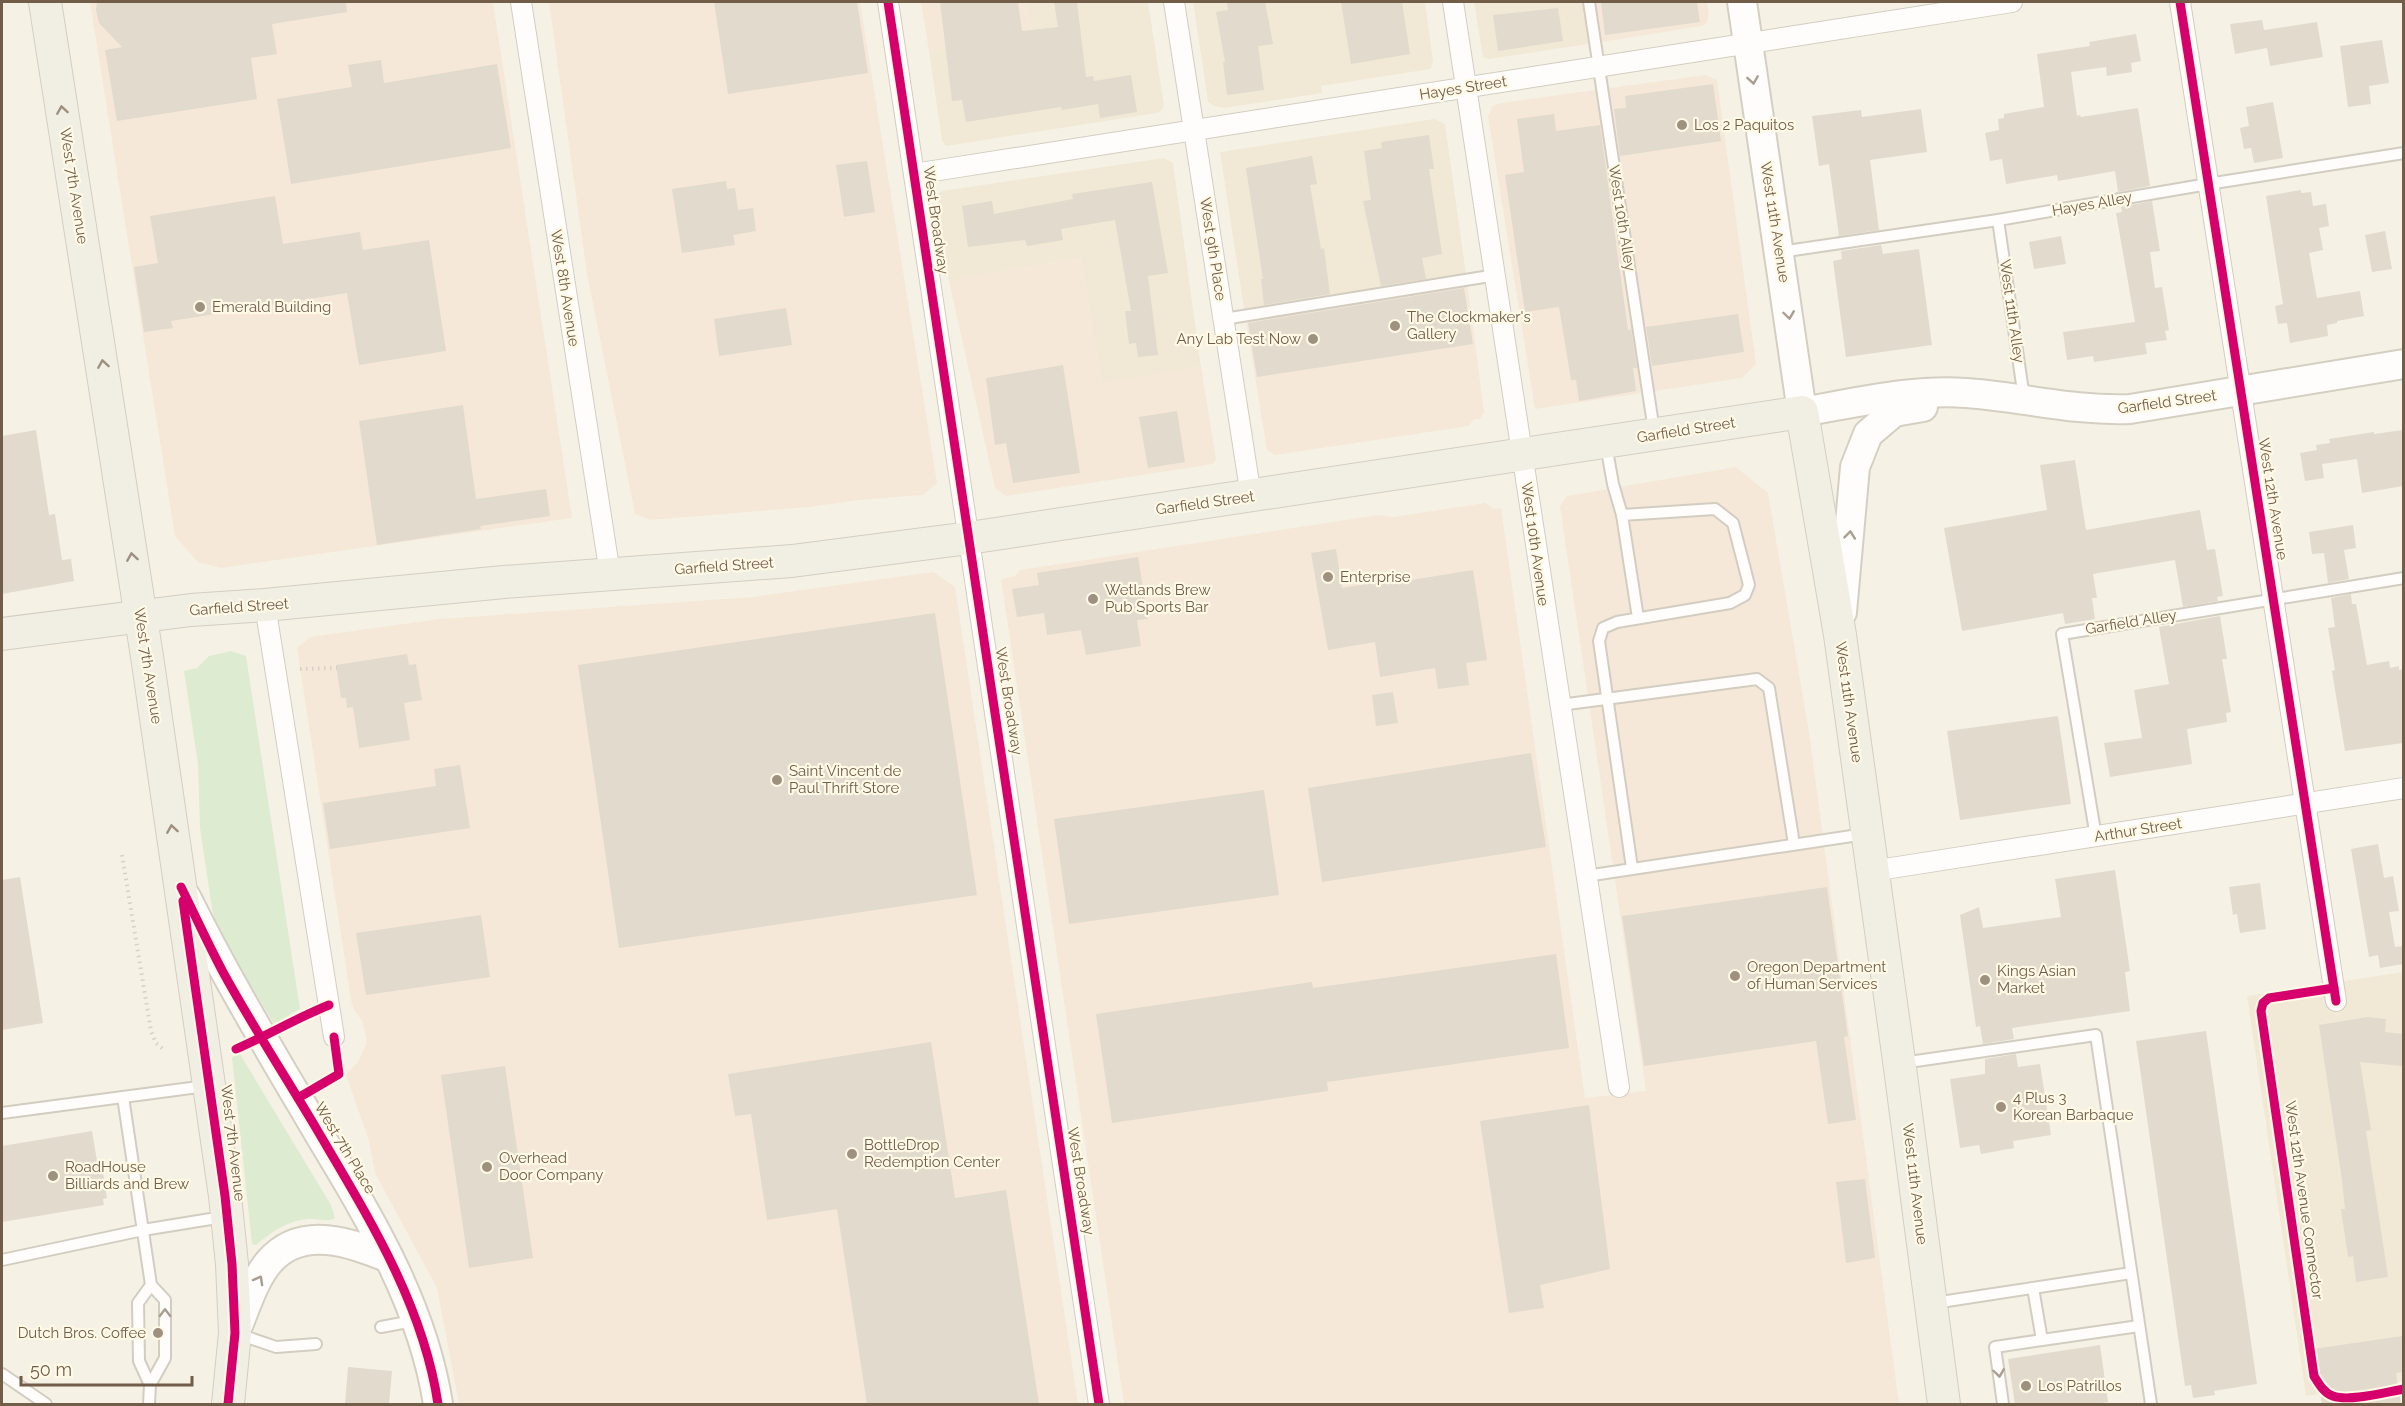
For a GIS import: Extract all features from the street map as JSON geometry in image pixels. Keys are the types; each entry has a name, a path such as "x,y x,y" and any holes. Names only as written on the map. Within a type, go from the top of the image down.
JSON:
{"main road":[{"name":"West 7th Avenue","path":"45,2 141,615 227,1216 235,1333 228,1404"},
{"name":"West 11th Avenue","path":"1742,2 1802,412 1840,635 1944,1404"},
{"name":"Garfield Street","path":"2,634 141,615 610,574 792,561 969,538 1522,456 1892,396 1932,392 1984,395 2096,410 2130,409 2403,364"},
{"path":"1840,635 1855,467 1868,434 1894,412 1984,395"},
{"name":"West 7th Place","path":"181,887 224,974 365,1211 389,1258 417,1320 428,1354 438,1404"},
{"path":"235,1333 269,1262 288,1247 309,1240 331,1239 349,1243 389,1258"}],"street":[{"name":"West 8th Avenue","path":"521,2 610,574"},
{"name":"West Broadway","path":"888,2 1099,1404"},
{"name":"West 9th Place","path":"1174,2 1251,496"},
{"name":"West 10th Avenue","path":"1453,2 1619,1087"},
{"name":"Hayes Street","path":"914,174 1747,44 1967,5 2012,2"},
{"name":"West 12th Avenue","path":"2180,2 2336,1001"},
{"path":"265,605 334,1037"},
{"name":"Arthur Street","path":"1872,871 2403,788"}],"lane":[{"name":"West 10th Alley","path":"1589,2 1654,434"},
{"name":"Hayes Alley","path":"1779,252 1998,220 2403,153"},
{"name":"West 11th Alley","path":"1998,220 2025,401"},
{"path":"1224,319 1496,275"},
{"path":"1605,442 1622,515 1638,618"},
{"path":"1622,515 1715,508 1733,523 1749,585 1745,595 1730,603 1617,622 1603,628 1599,641 1632,868"},
{"name":"Garfield Alley","path":"2096,837 2062,634 2403,578"},
{"path":"1560,705 1762,681 1769,688 1775,715 1794,844"},
{"path":"1586,876 1867,833"},
{"path":"1899,1064 2096,1035 2139,1326 2148,1403"},
{"path":"2,1113 210,1086"},
{"path":"123,1097 151,1285 165,1300 165,1358 150,1385"},
{"path":"2,1260 143,1230 227,1216"},
{"path":"1930,1303 2131,1273"},
{"path":"149,1404 150,1385 140,1361 138,1303 151,1285"},
{"path":"2033,1288 2042,1340"},
{"path":"381,1327 417,1320"},
{"path":"2003,1404 1995,1347 2139,1326"},
{"path":"235,1333 276,1347 316,1344"},
{"path":"2,1374 46,1404"}],"path":[{"path":"300,669 337,668"},
{"path":"122,855 151,1031 156,1043 163,1049"}],"shaded area":[{"path":"90,2 493,2 572,518 221,568 198,562 175,536"},
{"path":"549,2 860,2 937,483 923,495 651,520 635,514 587,274"},
{"path":"921,2 1027,2 1032,38 929,51"},
{"path":"1027,2 1148,2 1164,105 1162,110 1157,113 946,146 942,141 929,51 1032,38"},
{"path":"1193,2 1425,2 1433,61 1431,69 1321,86 1322,93 1224,108 1214,106 1208,102"},
{"path":"1474,2 1582,2 1588,44 1489,59 1483,57"},
{"path":"1595,2 1707,2 1709,13 1707,22 1702,26 1601,42"},
{"path":"1705,75 1717,80 1756,364 1742,378 1535,409 1488,116 1493,106 1501,103"},
{"path":"1434,119 1445,124 1466,274 1244,309 1220,152"},
{"path":"1164,158 1173,163 1201,367 1102,384 1081,258 949,281 938,198 938,194 942,191"},
{"path":"1081,258 1102,383 1201,367 1216,459 1213,464 1006,496 995,488 949,281"},
{"path":"1466,274 1484,412 1480,419 1474,419 1469,426 1275,455 1267,450 1244,309"},
{"path":"1736,467 1768,493 1809,732 1899,1404 1124,1404 1001,579 1015,576 1020,570 1378,515 1393,517 1485,503 1494,509 1501,508 1585,1098 1646,1091 1560,506 1567,496"},
{"path":"933,572 955,587 1078,1404 459,1404 437,1288 375,1173 369,1141 346,1075 358,1062 367,1043 363,1022 354,1010 351,1000 297,648 310,637 439,619 752,597"},
{"path":"2403,972 2403,1381 2306,1396 2247,996"}],"green space":[{"path":"231,651 246,656 300,1009 274,1024 223,939 213,915 200,828 198,764 184,671 197,668 209,656"},
{"path":"240,1054 331,1205 335,1218 293,1222 273,1232 256,1245 252,1244 232,1057"}],"building":[{"path":"97,2 346,2 347,12 272,24 277,54 251,58 257,99 117,121 105,50 122,47 99,23"},
{"path":"714,2 857,2 868,73 728,94"},
{"path":"940,2 1018,2 1022,31 1058,27 1054,2 1077,2 1086,77 1093,76 1094,81 1131,75 1137,112 1100,118 1098,104 1062,110 1061,107 966,122 962,100 952,101"},
{"path":"1227,2 1265,2 1273,44 1258,46 1264,90 1227,95 1223,62 1225,62 1216,12 1228,10"},
{"path":"1341,2 1402,2 1410,54 1351,64"},
{"path":"1601,2 1697,2 1700,22 1605,35"},
{"path":"1558,8 1563,41 1498,51 1493,15"},
{"path":"2262,20 2264,30 2317,22 2323,57 2270,66 2267,48 2235,54 2230,24"},
{"path":"2136,34 2141,61 2131,63 2132,72 2107,76 2106,67 2071,72 2077,116 2138,108 2150,186 2118,192 2115,171 2058,181 2057,175 2006,184 2002,159 1990,161 1985,133 1999,130 1998,119 2004,118 2004,114 2044,107 2037,54 2090,46 2089,42"},
{"path":"2382,40 2389,83 2369,86 2371,104 2348,107 2340,46"},
{"path":"381,60 384,83 497,64 511,148 291,184 277,99 352,87 348,65"},
{"path":"1713,84 1721,141 1620,156 1614,109 1626,108 1625,96"},
{"path":"2273,102 2283,158 2254,163 2251,148 2244,149 2240,128 2249,126 2246,107"},
{"path":"1921,109 1927,152 1870,160 1879,230 1839,236 1829,164 1819,166 1812,116 1861,110 1862,117"},
{"path":"1554,114 1556,131 1600,125 1628,330 1631,329 1637,368 1633,368 1636,391 1579,401 1576,380 1571,380 1559,307 1525,312 1505,175 1524,172 1517,119"},
{"path":"1429,135 1434,169 1429,169 1442,254 1422,258 1426,279 1381,286 1363,201 1371,200 1364,151 1382,148 1381,142"},
{"path":"1312,156 1317,184 1310,185 1321,249 1324,248 1330,294 1264,305 1261,279 1263,279 1246,168"},
{"path":"867,161 875,212 844,217 836,165"},
{"path":"726,181 727,189 735,188 738,210 753,208 756,231 733,235 735,245 682,253 672,189"},
{"path":"1152,182 1168,273 1148,276 1158,355 1138,357 1136,343 1129,344 1125,311 1131,311 1115,220 1061,229 1063,240 1027,246 1025,240 968,247 962,206 992,201 994,214 1073,199 1072,194"},
{"path":"2301,190 2301,193 2311,192 2313,206 2326,204 2329,226 2319,228 2323,250 2309,253 2317,298 2360,291 2364,316 2327,325 2328,336 2290,343 2287,323 2278,324 2275,306 2283,304 2266,196"},
{"name":"Emerald Building","path":"275,196 283,244 360,232 363,250 429,240 446,351 359,365 347,293 171,321 173,328 144,332 134,267 158,263 150,216"},
{"path":"2152,201 2160,251 2150,252 2155,288 2162,287 2169,330 2165,331 2167,340 2145,343 2147,354 2094,362 2093,356 2067,360 2063,332 2135,322 2116,213 2122,212 2121,207"},
{"path":"2385,231 2392,269 2372,272 2365,235"},
{"path":"2061,236 2066,264 2034,269 2029,242"},
{"path":"1881,245 1883,254 1919,249 1932,345 1846,357 1833,261 1842,259 1841,251"},
{"path":"1464,288 1473,344 1257,377 1248,323"},
{"path":"786,308 792,345 719,356 714,319"},
{"path":"1738,314 1744,352 1652,366 1646,327"},
{"path":"1063,365 1080,473 1013,483 1006,443 995,445 986,378"},
{"path":"463,405 476,499 546,489 550,516 377,545 359,421"},
{"path":"1177,411 1185,462 1148,468 1139,417"},
{"path":"36,430 49,515 55,514 62,560 71,559 74,581 2,594 2,436"},
{"path":"2403,430 2403,486 2362,493 2357,459 2322,464 2324,478 2305,481 2300,453 2317,450 2316,445 2330,443 2329,439"},
{"path":"2075,460 2086,530 2200,510 2207,550 2215,549 2223,596 2217,597 2218,601 2183,607 2175,560 2093,574 2097,598 2092,598 2095,619 2065,624 2063,613 1962,631 1944,528 2047,510 2040,465"},
{"path":"2353,525 2356,548 2344,550 2349,579 2328,583 2324,553 2312,554 2309,532"},
{"path":"1336,549 1342,588 1392,580 1393,583 1473,570 1487,660 1466,663 1469,685 1438,689 1435,668 1380,677 1375,642 1328,650 1311,553"},
{"name":"Wetlands Brew Pub Sports Bar","path":"1138,557 1148,619 1137,620 1141,646 1086,655 1081,630 1047,635 1044,613 1017,617 1012,589 1039,585 1037,573"},
{"path":"2351,594 2352,604 2356,604 2367,665 2389,661 2390,668 2399,666 2399,670 2403,669 2403,743 2345,751 2332,671 2335,670 2328,628 2335,627 2331,598"},
{"name":"Saint Vincent de Paul Thrift Store","path":"935,613 977,895 619,948 578,665"},
{"path":"2220,616 2227,659 2222,659 2231,712 2226,713 2227,722 2187,729 2192,764 2110,777 2104,743 2142,738 2134,690 2169,684 2159,627"},
{"path":"407,654 409,665 416,664 422,700 404,703 410,740 359,748 353,707 347,708 346,698 341,698 336,665"},
{"path":"1393,692 1398,723 1376,726 1372,695"},
{"path":"2058,716 2071,804 1960,820 1947,731"},
{"path":"1531,753 1546,847 1322,882 1308,788"},
{"path":"460,765 470,828 330,849 323,803 436,786 434,769"},
{"path":"1264,790 1279,895 1069,924 1054,819"},
{"path":"2378,844 2384,878 2393,876 2399,911 2389,912 2395,947 2403,946 2403,964 2380,968 2378,955 2369,957 2351,849"},
{"path":"2115,870 2130,971 2125,972 2130,1011 2012,1028 2014,1039 1983,1044 1980,1026 1976,1027 1960,915 1979,907 1983,928 2061,917 2055,879"},
{"path":"20,877 43,1023 2,1030 2,880"},
{"path":"2260,883 2266,929 2240,933 2237,914 2233,915 2229,887"},
{"name":"Oregon Department of Human Services","path":"1827,887 1848,1036 1844,1037 1856,1120 1828,1124 1816,1041 1644,1066 1622,916"},
{"path":"481,915 490,977 366,995 356,933"},
{"path":"1556,954 1569,1048 1327,1082 1328,1091 1112,1123 1096,1014 1312,982 1313,988"},
{"path":"2368,1017 2386,1019 2385,1032 2403,1034 2403,1066 2360,1062 2371,1130 2366,1131 2388,1277 2356,1282 2353,1256 2348,1257 2341,1209 2345,1209 2342,1180 2319,1025"},
{"path":"2206,1031 2257,1384 2214,1391 2215,1395 2193,1398 2191,1385 2185,1386 2136,1041"},
{"path":"931,1042 955,1198 1006,1190 1039,1404 867,1404 837,1209 767,1220 751,1114 735,1116 728,1074"},
{"path":"2016,1054 2018,1067 2040,1064 2051,1135 2013,1141 2014,1148 1981,1154 1979,1145 1960,1148 1950,1079 1985,1074 1985,1059"},
{"name":"Overhead Door Company","path":"505,1066 533,1258 469,1268 441,1075"},
{"path":"1589,1105 1610,1269 1540,1285 1544,1308 1509,1313 1480,1121"},
{"path":"92,1131 97,1161 101,1160 107,1198 103,1199 104,1205 2,1222 2,1146"},
{"path":"1865,1179 1875,1258 1846,1263 1836,1182"},
{"path":"2403,1336 2403,1372 2396,1373 2401,1404 2322,1404 2313,1349"},
{"path":"2100,1345 2108,1402 2015,1404 2008,1359"},
{"path":"348,1367 392,1371 389,1404 345,1404"}],"cycle path":[{"path":"888,2 1099,1404"},
{"path":"2180,2 2336,1001"},
{"path":"181,887 234,992 316,1128 390,1261 420,1330 431,1367 438,1404"},
{"path":"183,901 225,1196 232,1264 235,1333 228,1404"},
{"name":"West 12th Avenue Connector","path":"2334,988 2269,998 2263,1003 2261,1011 2314,1376 2327,1393 2340,1398 2404,1389"},
{"path":"236,1049 329,1005"},
{"path":"298,1098 339,1074 334,1037"}],"place":[{"name":"Los 2 Paquitos","path":"1682,125"},
{"name":"Emerald Building","path":"200,307"},
{"name":"The Clockmaker's Gallery","path":"1395,326"},
{"name":"Any Lab Test Now","path":"1313,339"},
{"name":"Enterprise","path":"1328,577"},
{"name":"Wetlands Brew Pub Sports Bar","path":"1093,599"},
{"name":"Saint Vincent de Paul Thrift Store","path":"777,780"},
{"name":"Oregon Department of Human Services","path":"1735,976"},
{"name":"Kings Asian Market","path":"1985,980"},
{"name":"4 Plus 3 Korean Barbaque","path":"2001,1107"},
{"name":"BottleDrop Redemption Center","path":"852,1154"},
{"name":"Overhead Door Company","path":"487,1167"},
{"name":"RoadHouse Billiards and Brew","path":"53,1176"},
{"name":"Dutch Bros. Coffee","path":"158,1333"},
{"name":"Los Patrillos","path":"2026,1386"}]}
